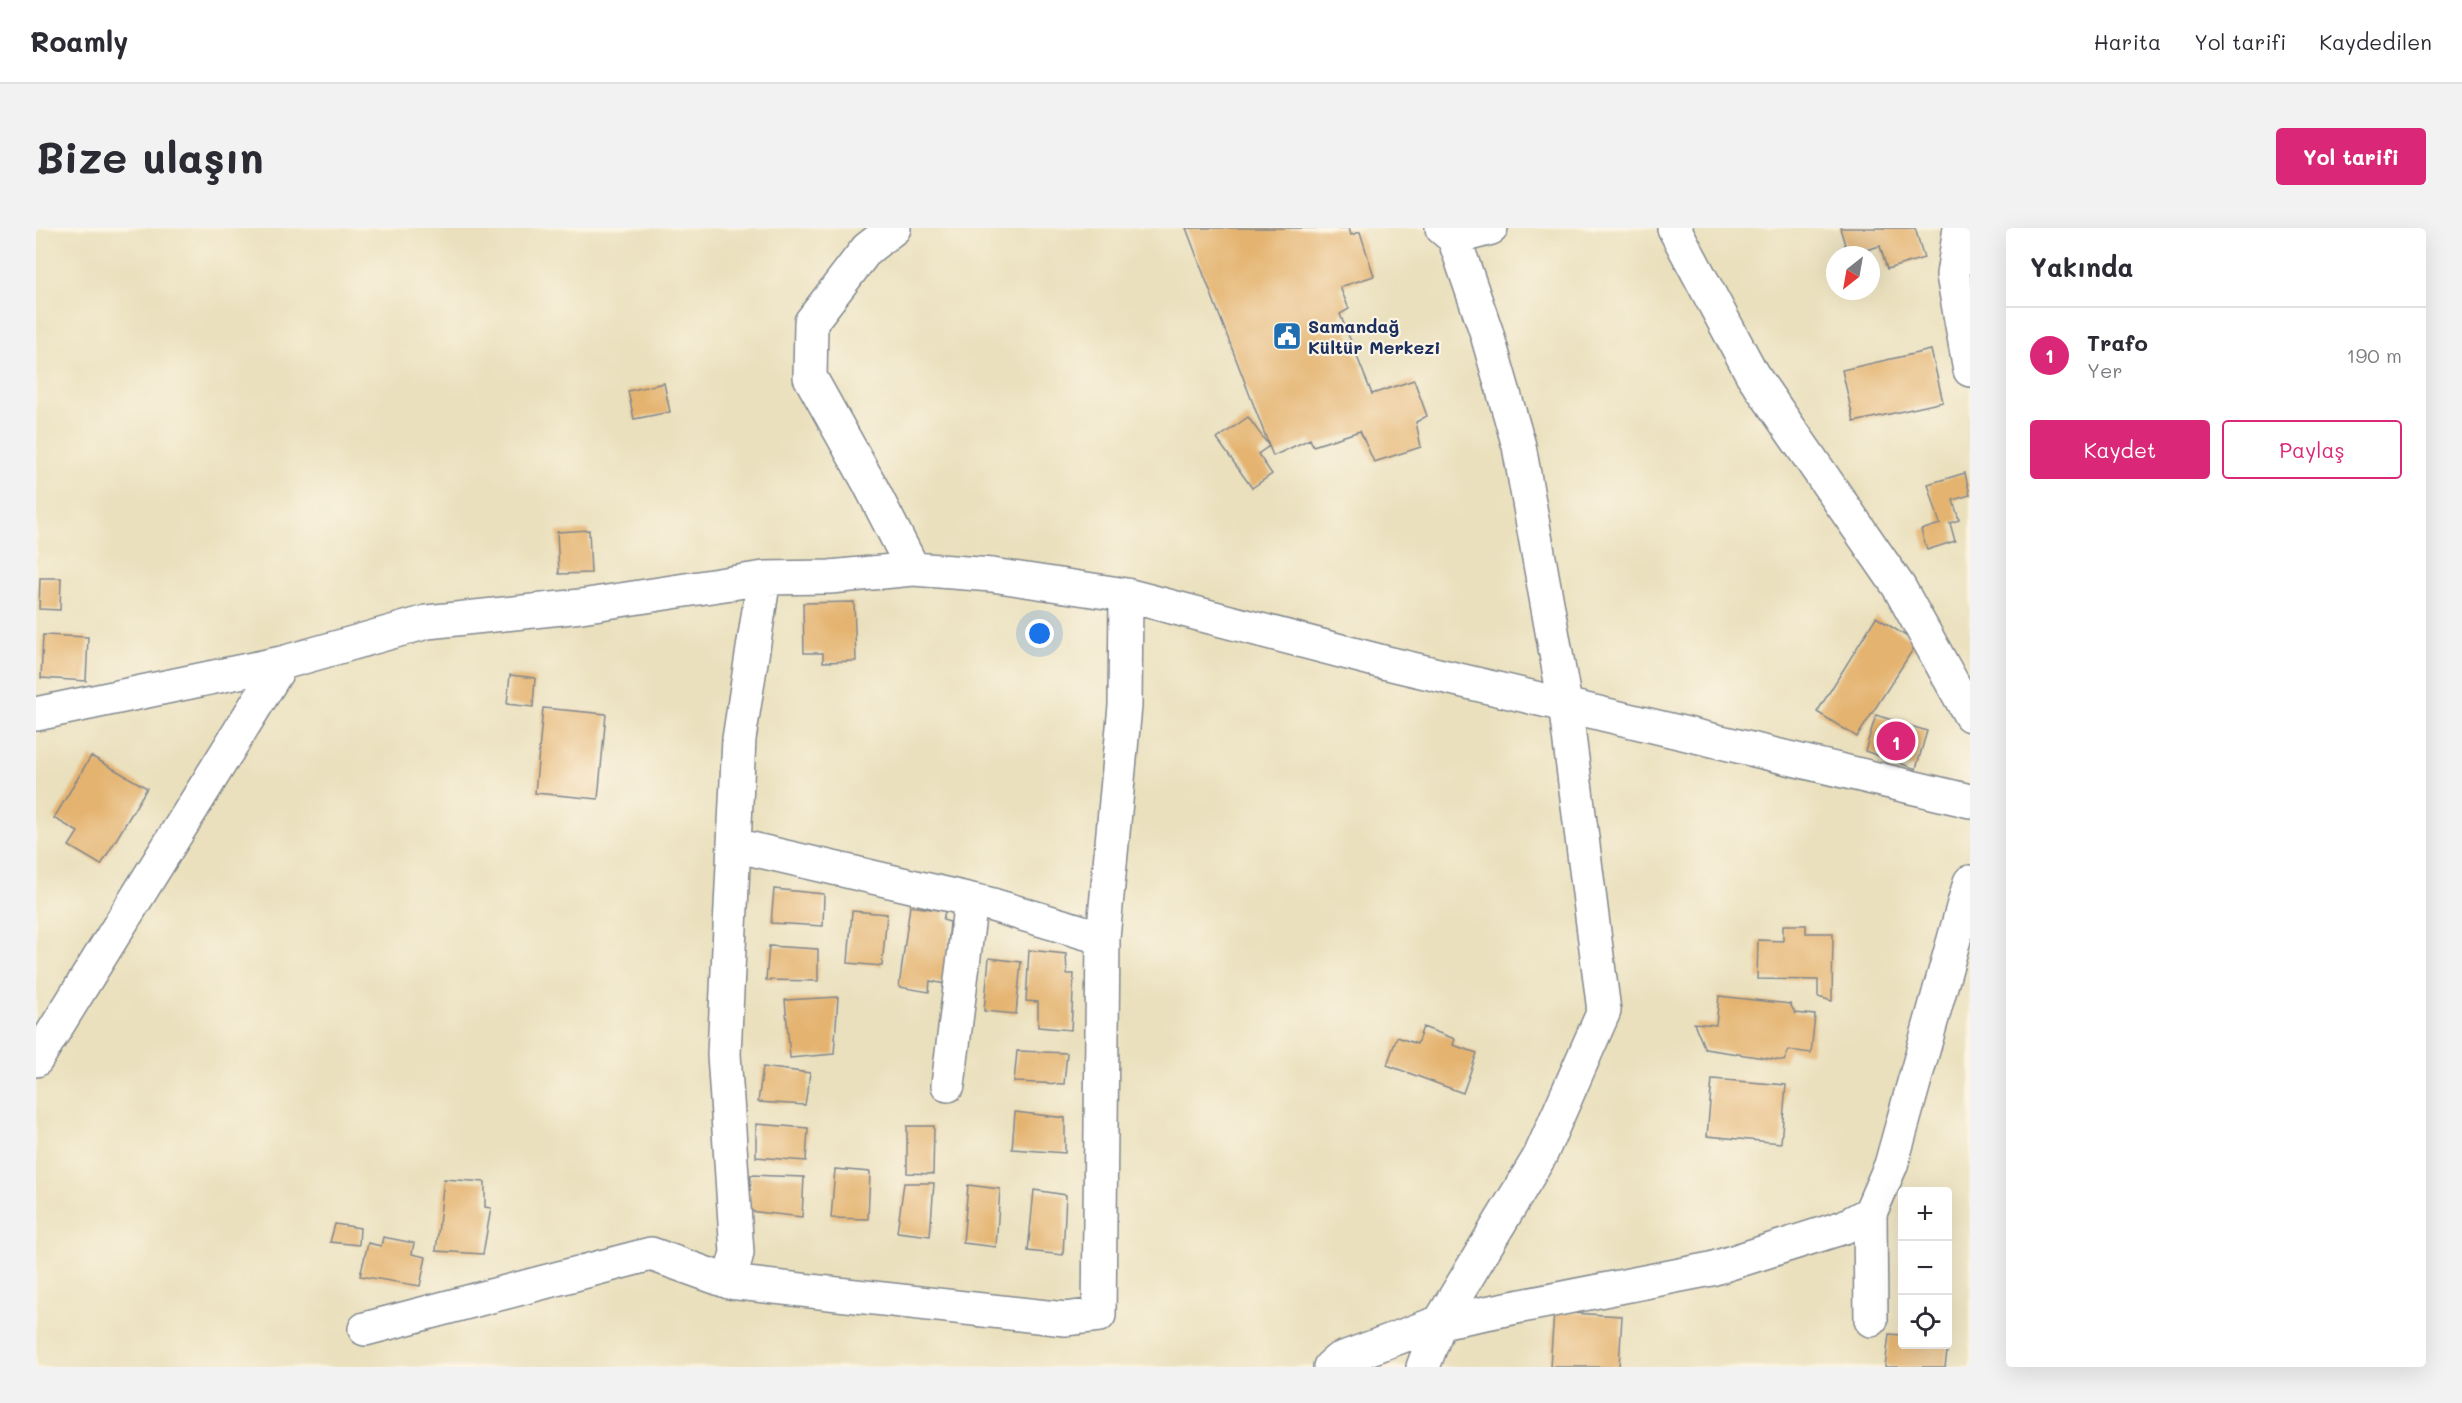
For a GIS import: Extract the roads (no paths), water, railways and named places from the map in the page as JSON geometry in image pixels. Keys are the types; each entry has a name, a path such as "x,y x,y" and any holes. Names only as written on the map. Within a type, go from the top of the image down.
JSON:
{"street":[{"path":"894,228 867,249 811,322 810,377 869,483 913,569"},
{"path":"1424,1367 1440,1322 1540,1156 1604,1011 1565,704 1519,446 1486,331 1448,233 1491,228"},
{"path":"1674,228 1752,374 1899,587 1970,715"},
{"path":"1960,228 1953,275 1970,370"},
{"path":"36,714 282,663 428,622 581,606 764,578 830,577 913,569 992,576 1126,595 1383,662 1970,801"},
{"path":"729,1282 736,1253 724,1054 739,739 764,578"},
{"path":"365,1329 651,1254 729,1282 1065,1319 1100,1314 1103,938 1125,706 1126,595"},
{"path":"36,1060 282,663"},
{"path":"734,845 971,900 1103,938"},
{"path":"1871,1320 1870,1213 1892,1165 1970,882"},
{"path":"948,1085 971,900"},
{"path":"1330,1367 1338,1360 1440,1322 1711,1269 1844,1227 1870,1213"}],"place":[{"name":"Samandağ Kültür Merkezi","path":"1287,336"},
{"name":"Trafo","path":"1896,741"}]}
